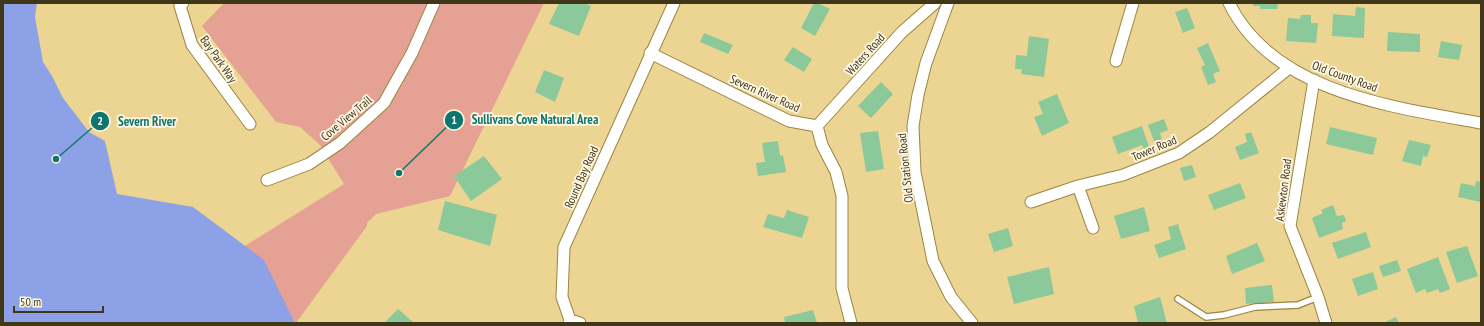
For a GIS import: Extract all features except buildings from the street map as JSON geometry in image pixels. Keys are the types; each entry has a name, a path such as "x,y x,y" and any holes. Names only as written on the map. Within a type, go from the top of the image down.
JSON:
{"street":[{"name":"Bay Park Way","path":"183,3 180,6 192,45 250,124"},
{"name":"Cove View Trail","path":"267,180 309,164 340,143 384,103 412,52 434,3"},
{"name":"Round Bay Road","path":"573,322 562,297 564,247 650,53 674,3"},
{"name":"Waters Road","path":"817,126 902,32 935,3"},
{"name":"Old Station Road","path":"948,3 926,63 918,95 913,126 915,172 933,261 951,297 972,323"},
{"path":"1116,61 1133,3"},
{"name":"Old County Road","path":"1229,3 1250,33 1269,53 1289,68 1314,80 1375,102 1412,111 1481,123"},
{"name":"Severn River Road","path":"650,53 789,121 817,126"},
{"name":"Tower Road","path":"1031,202 1078,186 1123,175 1179,153 1210,132 1289,68"},
{"name":"Askewton Road","path":"1314,80 1290,226 1318,297 1326,323"},
{"path":"817,126 822,145 836,172 842,196 842,288 851,323"},
{"path":"1078,186 1093,228"}],"lane":[{"path":"1178,299 1206,317 1224,315 1255,307 1298,305 1318,297"}],"shaded area":[{"path":"224,3 544,3 450,196 376,214 367,223 367,226 296,323 240,249 344,184 320,145 300,127 276,122 202,26"}],"water":[{"path":"3,3 37,3 35,17 43,62 63,98 89,132 105,141 117,194 193,207 264,260 295,323 3,323"}],"place":[{"name":"Severn River","path":"56,159"},
{"name":"Sullivans Cove Natural Area","path":"399,173"}]}
